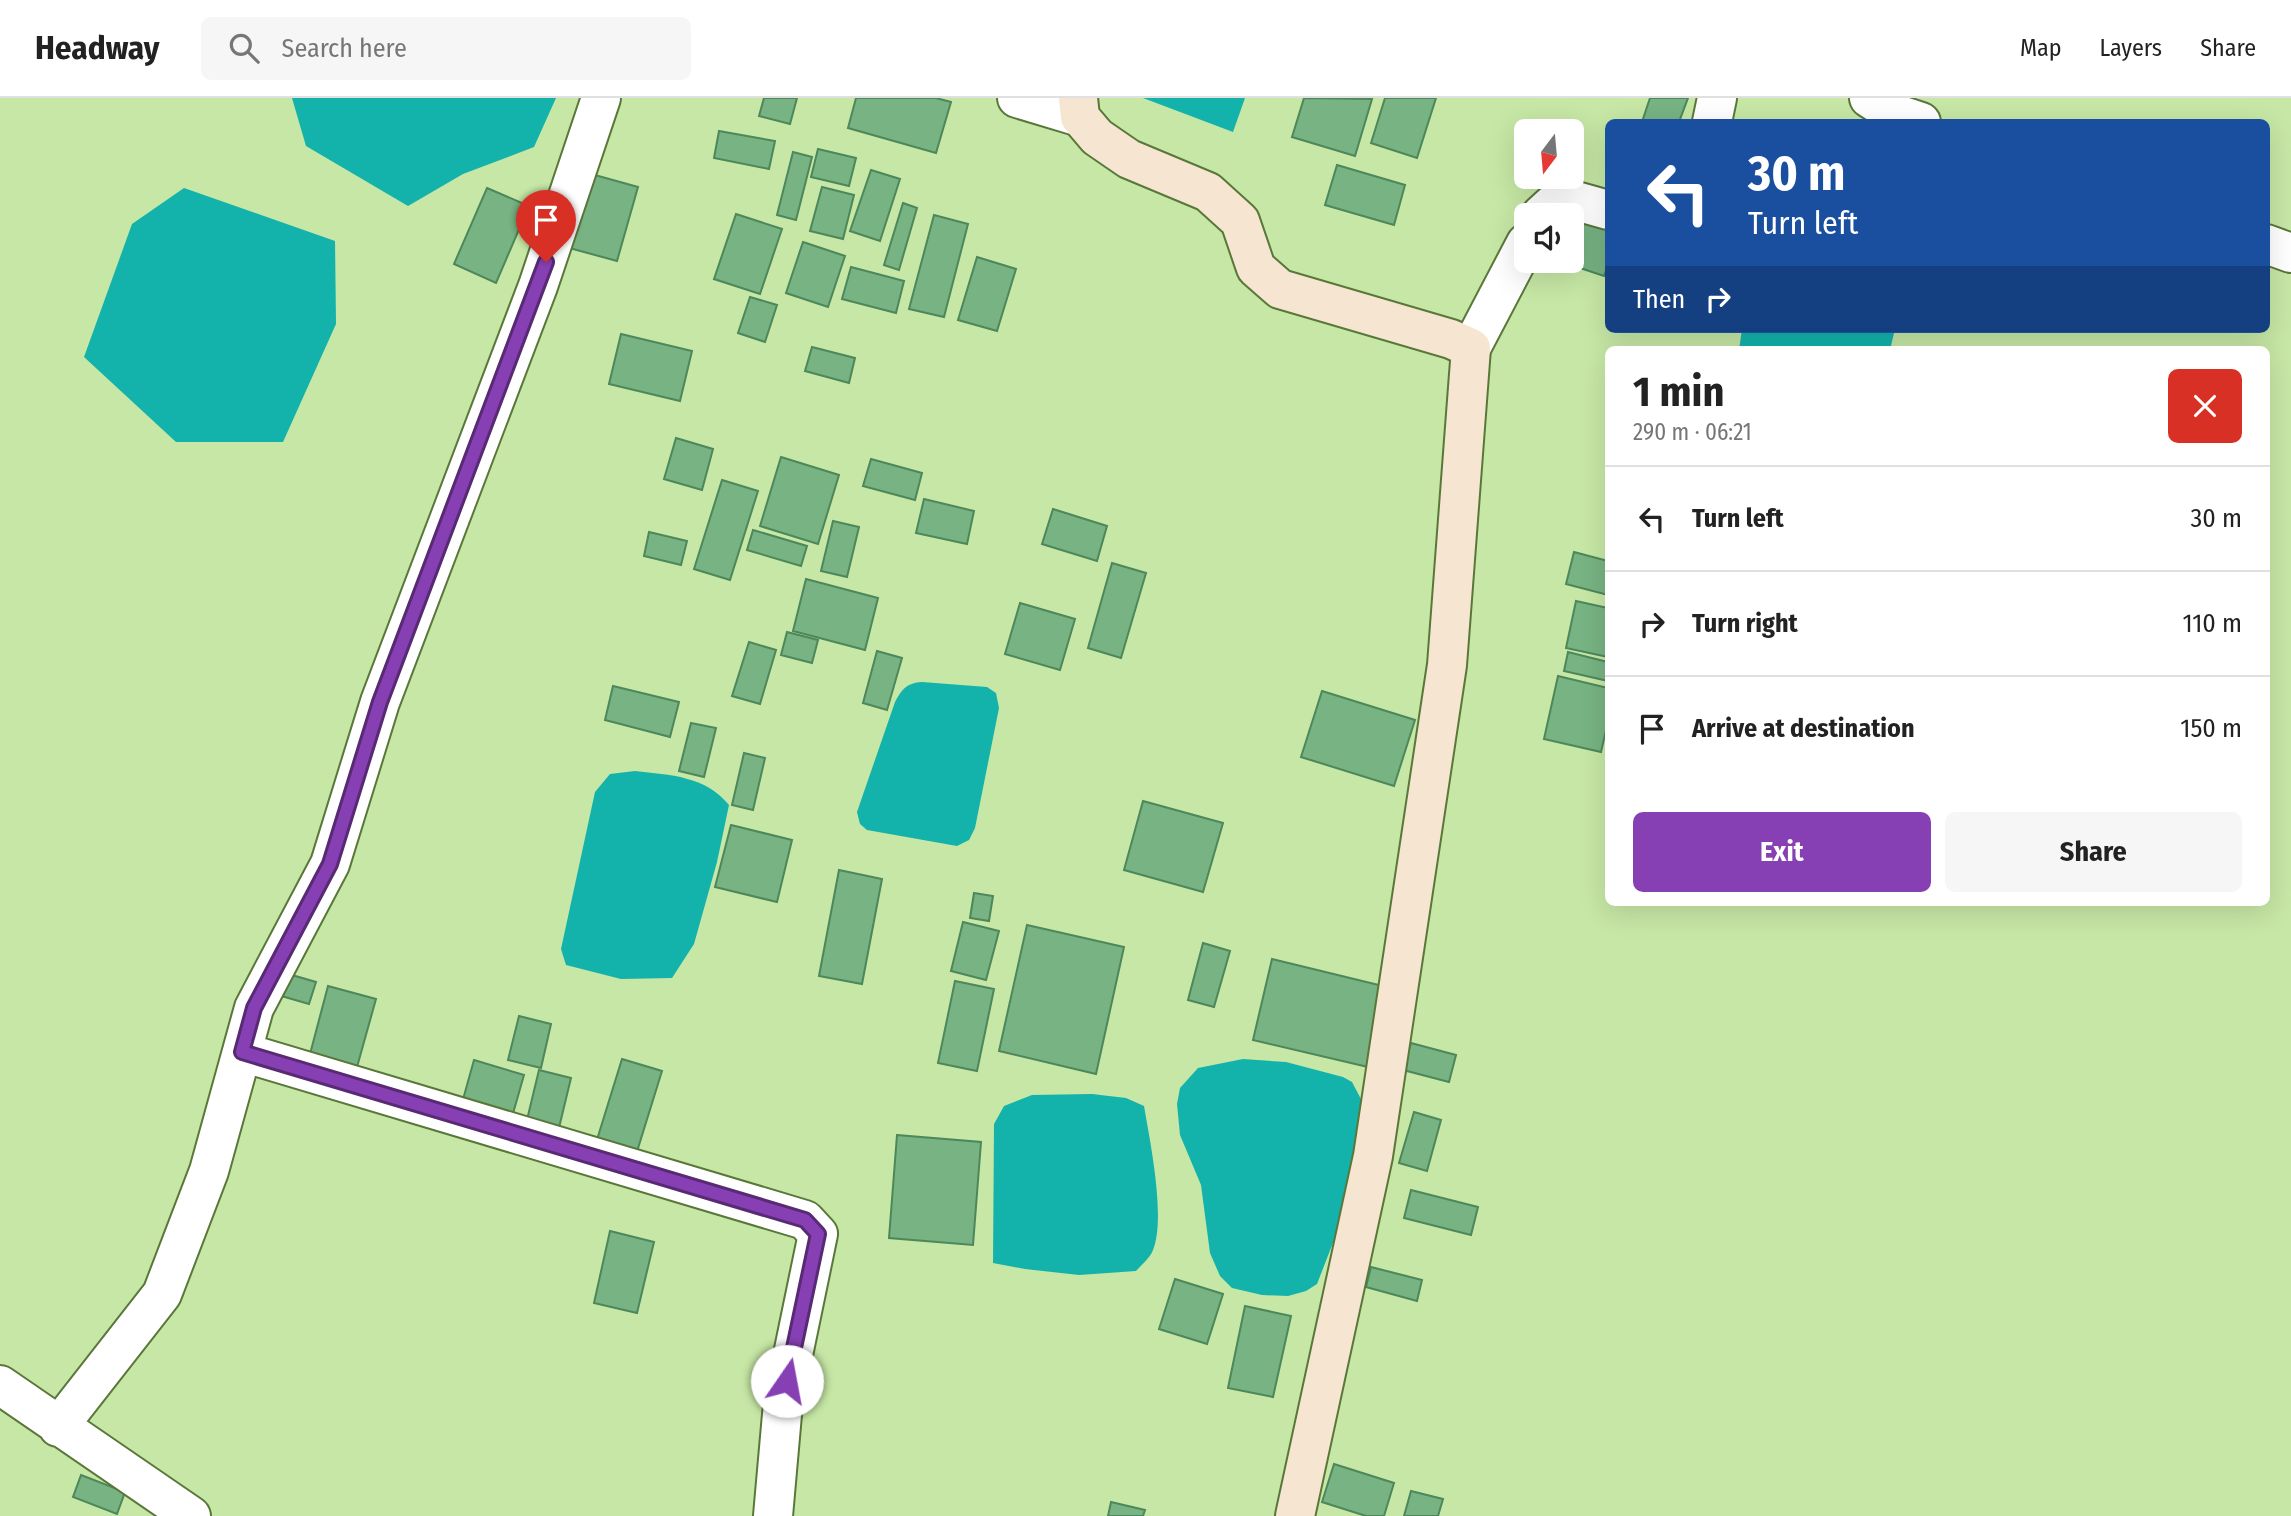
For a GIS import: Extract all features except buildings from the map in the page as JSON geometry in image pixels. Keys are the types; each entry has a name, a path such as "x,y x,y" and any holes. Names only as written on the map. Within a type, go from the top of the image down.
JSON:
{"main road":[{"path":"1079,107 1097,137 1129,159 1208,192 1240,220 1256,268 1280,289 1451,339 1471,348 1447,665 1373,1156 1295,1516"}],"street":[{"path":"58,1427 162,1294 209,1171 254,1008 330,864 380,702 538,286 601,98"},
{"path":"1017,98 1079,107"},
{"path":"1713,119 1717,98"},
{"path":"1869,98 1891,112 1912,119"},
{"path":"1561,203 1583,203"},
{"path":"1584,203 1605,209"},
{"path":"2270,245 2291,253"},
{"path":"1471,348 1514,266"},
{"path":"242,1052 805,1220 818,1234 782,1403 773,1516"},
{"path":"0,1385 191,1516"}],"water":[{"path":"292,98 556,98 534,147 463,174 408,206 306,146"},
{"path":"1143,98 1245,98 1233,132"},
{"path":"184,188 335,241 336,324 283,442 176,442 84,357 132,224"},
{"path":"1741,333 1894,333 1891,346 1740,346"},
{"path":"922,682 987,687 996,693 999,708 975,828 969,840 957,846 867,830 860,824 857,812 895,702 906,688"},
{"path":"635,771 674,776 698,783 720,795 729,805 717,862 694,944 672,978 621,979 566,965 561,949 595,792 610,774"},
{"path":"1243,1059 1286,1062 1343,1077 1352,1082 1362,1101 1362,1125 1343,1217 1317,1284 1306,1291 1288,1296 1262,1295 1232,1288 1220,1276 1210,1253 1201,1185 1180,1135 1177,1104 1180,1088 1198,1068"},
{"path":"1092,1094 1126,1098 1144,1106 1157,1200 1157,1236 1152,1253 1136,1271 1079,1275 993,1263 994,1124 1004,1106 1032,1095"}],"route":[{"path":"546,262 380,702 330,864 254,1008 242,1052 805,1220 818,1234 787,1381"}]}
